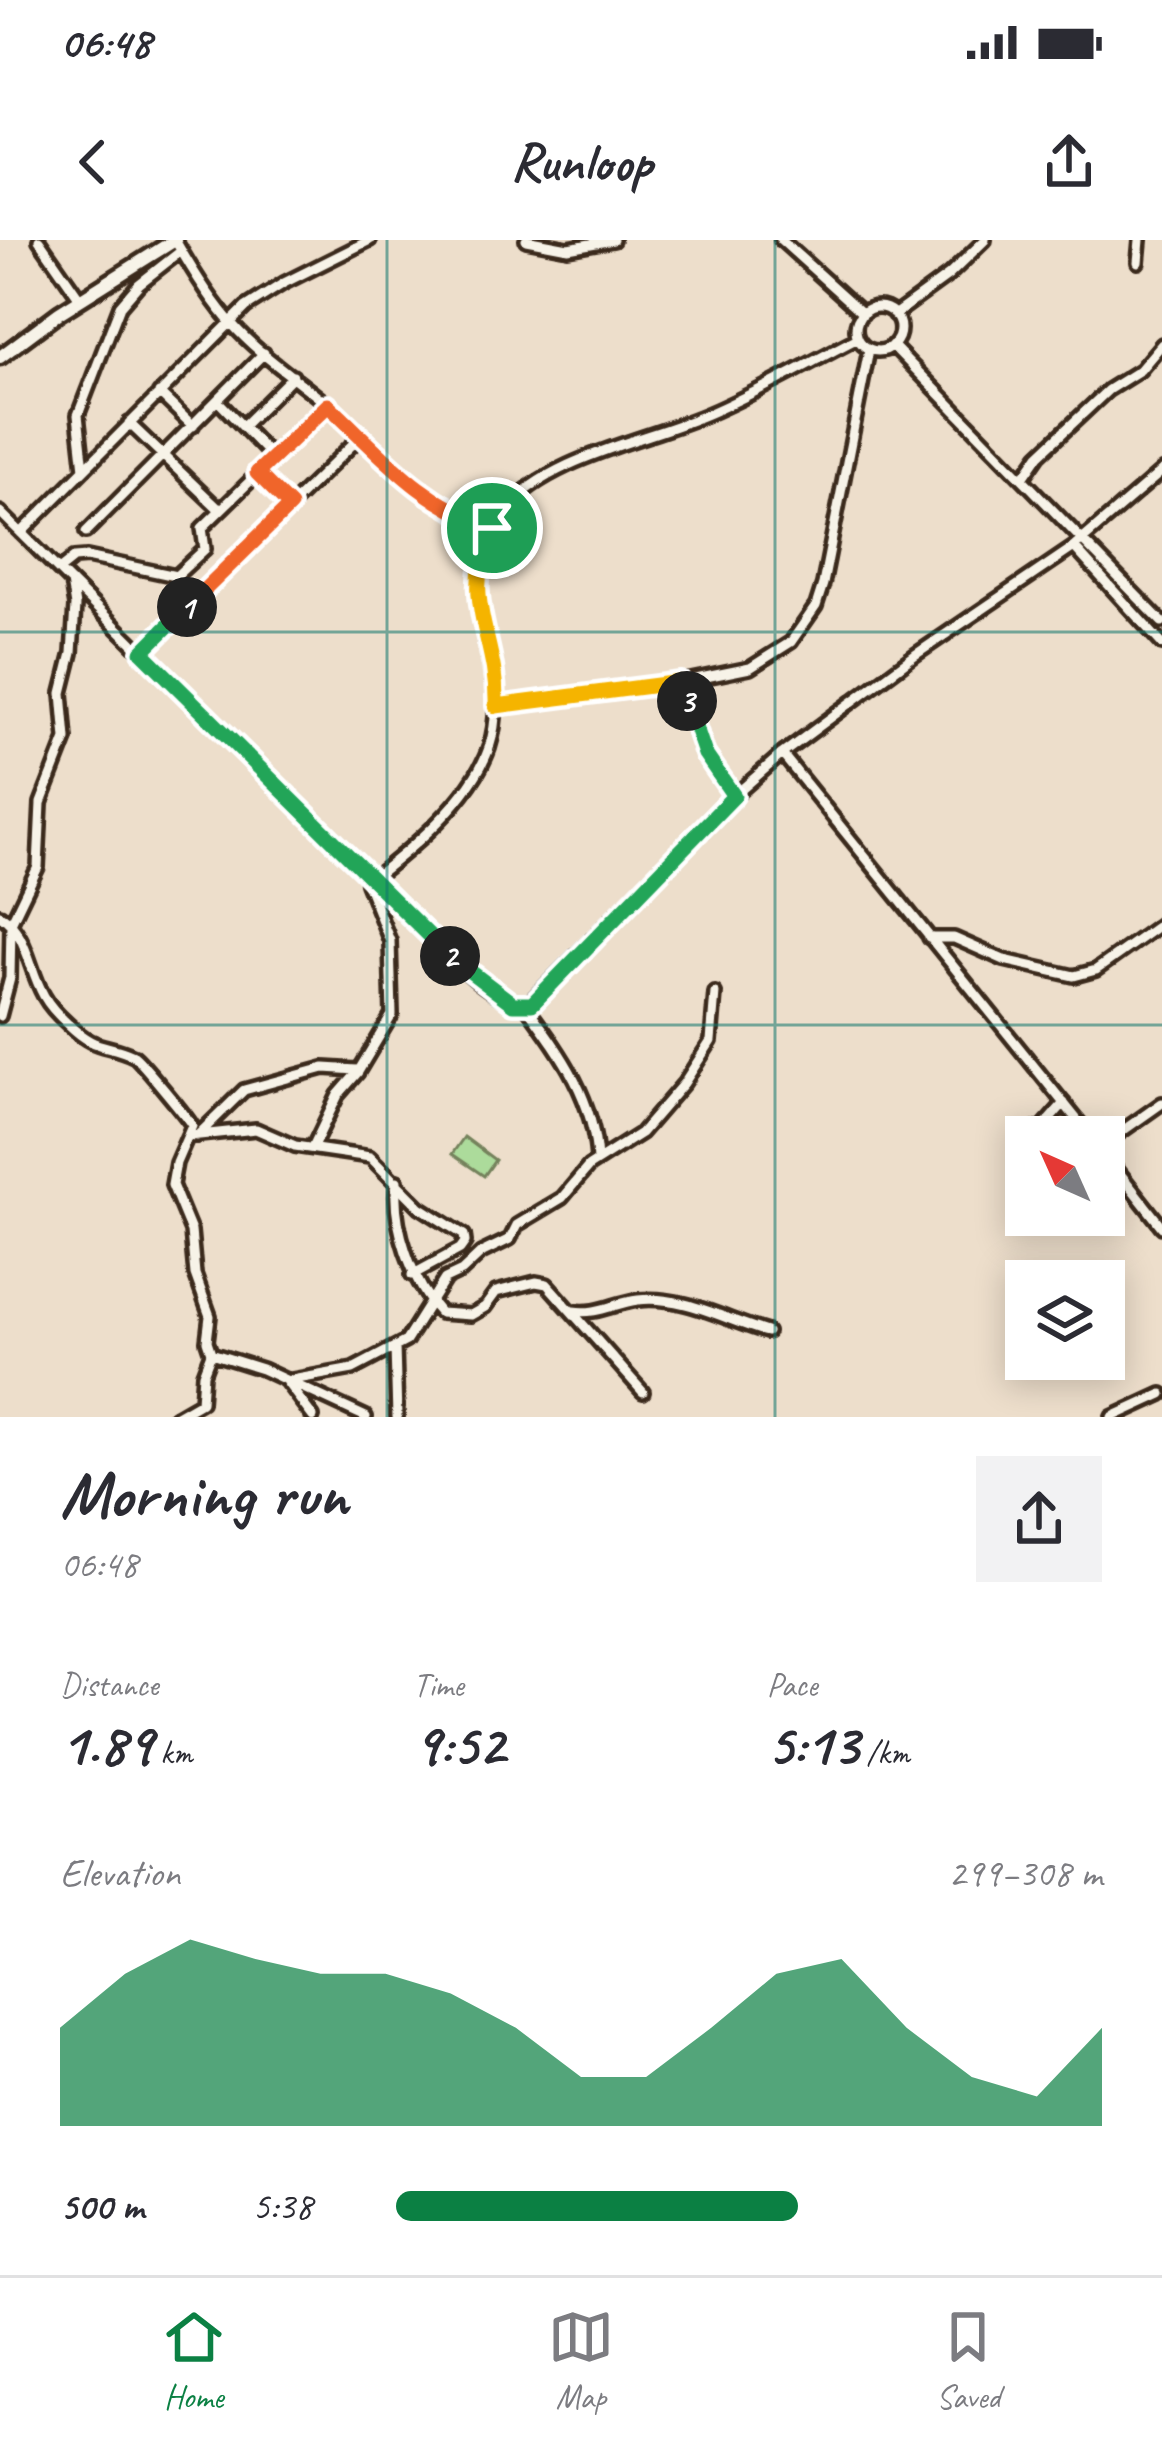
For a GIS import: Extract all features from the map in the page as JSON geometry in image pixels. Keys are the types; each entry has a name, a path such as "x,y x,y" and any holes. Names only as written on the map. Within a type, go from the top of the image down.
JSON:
{"main road":[{"path":"0,357 80,299 178,246"}],"street":[{"path":"39,240 80,299"},
{"path":"21,533 229,322 264,294 370,240"},
{"path":"526,240 568,248 613,240"},
{"path":"781,240 863,314"},
{"path":"894,315 985,240"},
{"path":"1138,262 1139,240"},
{"path":"84,469 78,415 120,306 178,246 229,322 435,502 492,528"},
{"path":"883,308 894,315 899,331 884,350 869,350 857,338 856,325 863,314 883,308"},
{"path":"313,1147 338,1095 392,1015 390,941 368,883 468,788 488,749 496,706 495,674 477,604 482,552 492,528 516,499 546,477 715,411 857,338"},
{"path":"1023,478 1039,454 1108,390 1140,370 1162,344"},
{"path":"892,345 1023,478 1162,644"},
{"path":"496,706 681,682 750,668 774,656 805,625 823,584 869,350"},
{"path":"86,532 265,353"},
{"path":"243,426 293,376"},
{"path":"159,393 193,426"},
{"path":"218,400 273,458"},
{"path":"59,570 74,558 87,556 176,575 205,549 202,528 328,405"},
{"path":"129,424 219,509"},
{"path":"142,652 361,436"},
{"path":"0,512 465,970 513,1004 526,1006 734,796 782,754 915,655 1078,544 1162,471"},
{"path":"257,473 290,506"},
{"path":"1078,544 1162,622"},
{"path":"0,1016 10,978 11,923 38,867 41,803 66,739 62,693 72,652 75,606 71,582"},
{"path":"681,682 705,754 734,796"},
{"path":"782,754 1074,1116"},
{"path":"0,915 21,936 51,1006 92,1044 130,1054 147,1065 158,1088 190,1118 194,1136"},
{"path":"929,938 954,938 1004,960 1074,976 1096,970 1162,923"},
{"path":"286,1381 353,1369 395,1347 416,1330 445,1279 510,1239 517,1225 562,1198 597,1160 641,1132 685,1083 711,1041 715,993"},
{"path":"526,1006 581,1086 597,1160"},
{"path":"175,1417 201,1402 203,1374 211,1353 209,1309 195,1274 191,1231 172,1185 176,1162 194,1136 244,1090 324,1068 357,1070"},
{"path":"1053,1116 1064,1103"},
{"path":"1125,1132 1162,1103"},
{"path":"194,1136 256,1130 283,1142 370,1156 420,1207 465,1239 449,1257 412,1275"},
{"path":"1125,1177 1162,1227"},
{"path":"397,1181 397,1210 412,1275 440,1313 467,1316 478,1312 496,1292 543,1282 643,1392"},
{"path":"573,1311 597,1313 636,1300 683,1304 767,1332"},
{"path":"395,1347 397,1417"},
{"path":"211,1353 366,1417"},
{"path":"286,1381 313,1417"},
{"path":"1112,1417 1162,1394"}],"green space":[{"path":"464,1137 495,1160 484,1176 452,1154"}],"route":[{"path":"328,405 418,491 492,528 482,552 477,604 495,674 496,706 681,682 705,754 734,796 526,1006 513,1004 465,970 142,652 290,506 257,473 328,405"}]}
